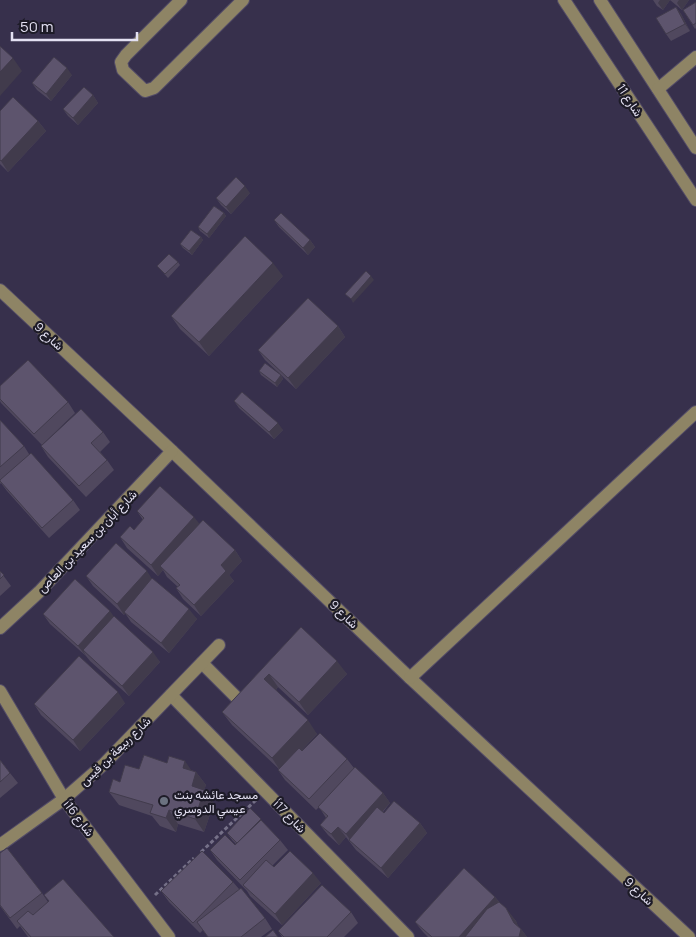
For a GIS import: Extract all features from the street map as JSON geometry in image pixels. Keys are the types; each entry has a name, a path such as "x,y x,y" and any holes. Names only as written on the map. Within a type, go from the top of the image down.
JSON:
{"street":[{"path":"181,0 121,62 123,70 145,91 154,88 243,0"},
{"name":"شارع 11","path":"564,0 696,200"},
{"path":"600,0 696,148"},
{"path":"658,88 696,57"},
{"name":"شارع 9","path":"2,295 172,451 410,678 689,937"},
{"path":"410,678 696,412"},
{"name":"شارع أبان بن سعيد بن العاص","path":"0,628 38,592 172,451"},
{"name":"شارع ربيعة بن قيس","path":"0,845 64,798 104,764 219,644"},
{"path":"202,663 241,702"},
{"name":"شارع 16أ","path":"0,691 64,798 169,937"},
{"name":"شارع 17أ","path":"171,695 408,937"}],"path":[{"path":"144,906 266,791"}],"building":[{"path":"696,2 696,23 693,25 683,10"},
{"path":"676,7 685,24 666,34 656,18"},
{"path":"0,46 13,58 0,72"},
{"path":"54,57 67,68 46,94 32,83"},
{"path":"84,87 93,95 73,118 63,109"},
{"path":"13,97 38,121 1,161 0,111"},
{"path":"236,177 245,186 226,207 216,198"},
{"path":"214,206 224,213 207,234 198,227"},
{"path":"281,213 310,240 303,248 274,220"},
{"path":"191,230 201,237 189,251 180,244"},
{"path":"245,236 273,263 199,342 171,316"},
{"path":"169,254 178,262 165,274 157,266"},
{"path":"366,271 371,276 351,299 345,294"},
{"path":"308,298 338,326 288,378 258,350"},
{"path":"28,360 68,402 34,434 0,399 0,386"},
{"path":"265,363 281,375 275,383 259,371"},
{"path":"242,392 278,423 269,432 234,401"},
{"path":"81,409 103,432 91,443 107,460 79,486 41,446"},
{"path":"0,420 24,446 0,467"},
{"path":"31,453 73,500 42,528 0,481"},
{"path":"160,486 194,517 151,565 120,537 130,526 134,530 144,518 137,511"},
{"path":"203,520 235,550 221,565 226,571 194,605 176,588 180,585 160,566"},
{"path":"116,543 147,571 117,604 86,576"},
{"path":"0,571 4,575 0,579"},
{"path":"152,578 189,609 161,643 124,612"},
{"path":"75,579 110,611 78,646 43,614"},
{"path":"114,616 153,652 122,686 83,650"},
{"path":"301,627 337,661 299,702 269,674 264,679 308,720 272,758 222,712"},
{"path":"79,656 118,692 73,740 34,704"},
{"path":"320,733 347,759 309,799 278,770 299,748 302,751"},
{"name":"مسجد عائشه بنت عيسي الدوسري","path":"144,755 167,763 169,756 185,761 183,768 196,772 192,786 204,790 195,819 169,810 166,818 150,813 153,805 109,792 113,779 120,782 125,765 139,769"},
{"path":"0,760 10,773 0,782"},
{"path":"355,767 383,793 346,834 338,827 331,834 320,825 328,816 318,807"},
{"path":"394,801 420,823 381,868 349,840 377,807 384,813"},
{"path":"250,808 261,819 237,843 227,833"},
{"path":"261,820 280,840 240,880 210,850 225,835 235,845"},
{"path":"7,848 42,893 10,918 0,905 0,853"},
{"path":"202,851 233,882 193,923 161,891"},
{"path":"290,851 313,873 275,914 243,885 266,860 274,867"},
{"path":"464,868 495,897 459,937 432,937 415,922"},
{"path":"63,879 114,937 31,937 17,921 28,911 33,915 49,901 44,895"},
{"path":"322,885 351,912 327,937 284,937 278,931"},
{"path":"241,888 265,918 241,937 208,937 197,922"},
{"path":"499,902 506,908 514,923 521,929 519,937 465,937 487,909"},
{"path":"273,930 278,937 265,937"}],"place":[{"name":"مسجد عائشه بنت عيسي الدوسري","path":"164,801"}]}
